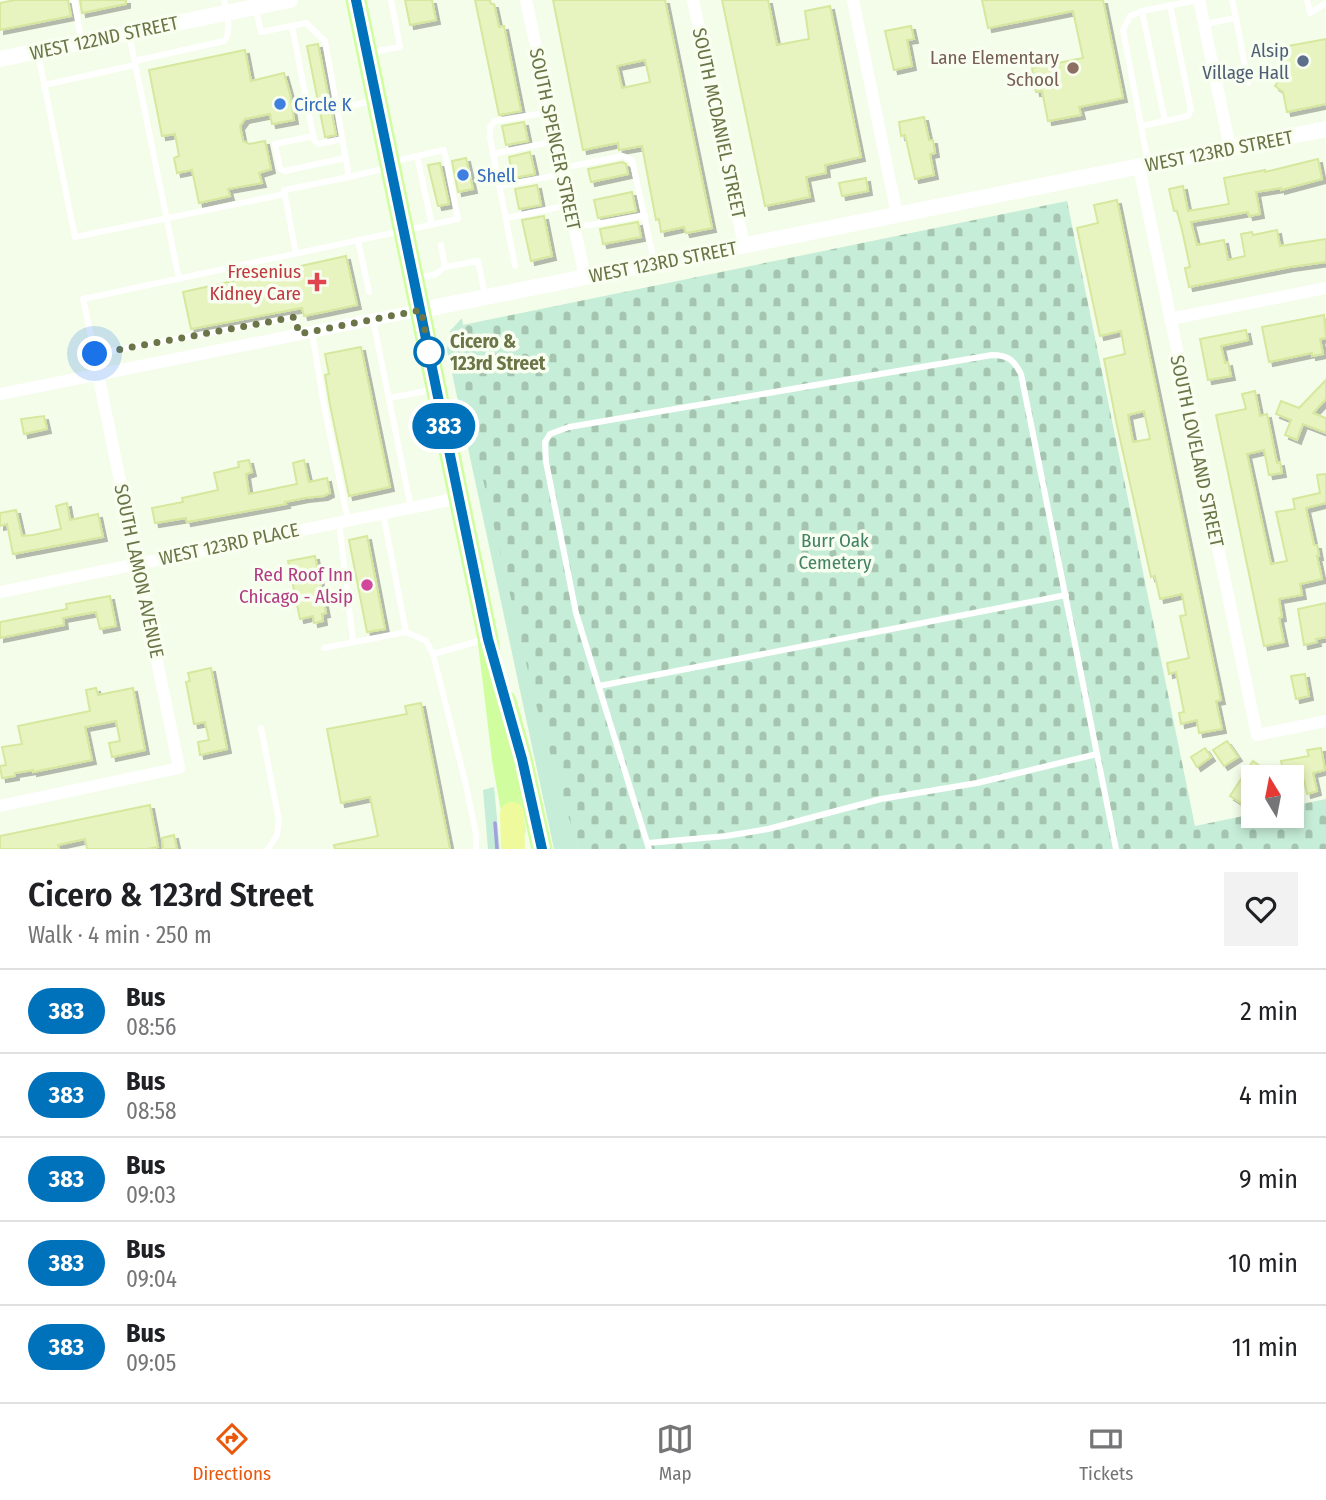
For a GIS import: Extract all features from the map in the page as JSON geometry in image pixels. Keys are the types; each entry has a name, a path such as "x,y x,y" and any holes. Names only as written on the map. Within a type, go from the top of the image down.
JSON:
{"highway":[{"path":"512,814 513,849"}],"main road":[{"path":"356,0 488,639 522,759 542,849"},
{"path":"488,639 503,763 519,849"}],"street":[{"name":"WEST 122ND STREET","path":"0,59 129,33 225,6 290,0"},
{"name":"SOUTH SPENCER STREET","path":"526,0 585,277"},
{"name":"SOUTH MCDANIEL STREET","path":"694,0 744,246"},
{"path":"853,0 897,215"},
{"path":"1198,0 1230,148"},
{"name":"WEST 123RD STREET","path":"0,394 1326,129"},
{"name":"SOUTH LOVELAND STREET","path":"1143,166 1170,319 1257,735 1326,721"},
{"path":"1170,319 1326,288"},
{"name":"SOUTH LAMON AVENUE","path":"0,806 179,768 98,374"},
{"name":"WEST 123RD PLACE","path":"0,592 459,498"}],"lane":[{"path":"74,0 82,43"},
{"path":"367,53 400,47 391,0"},
{"path":"1143,166 1142,126 1123,30 1130,16 1142,10 1198,0"},
{"path":"1233,0 1248,83"},
{"path":"1307,0 1310,13 1326,3"},
{"path":"253,5 261,32 306,23 325,41 349,177"},
{"path":"1142,126 1188,116 1191,110 1170,5"},
{"path":"44,85 224,41 228,37 229,28 225,6"},
{"path":"1142,10 1165,121"},
{"path":"1204,24 1236,18"},
{"path":"292,26 313,136 318,144 342,139"},
{"path":"129,33 179,279"},
{"path":"37,52 75,237 285,194"},
{"path":"337,109 376,100"},
{"path":"515,266 490,127 495,121 550,111"},
{"path":"313,136 275,144 280,169 285,171 345,158"},
{"path":"493,154 556,141"},
{"path":"296,254 284,190 349,177 444,150 458,219 404,230 296,254 83,299 95,354 295,317 299,334"},
{"path":"417,156 432,225"},
{"path":"499,187 623,156 629,157 635,166 655,263"},
{"path":"506,218 570,205"},
{"path":"574,226 645,215"},
{"path":"359,240 369,292"},
{"path":"440,245 445,267"},
{"path":"414,279 436,274 445,267 478,261 485,297"},
{"path":"373,320 411,508"},
{"path":"312,332 344,521 353,642"},
{"path":"1097,754 978,783 881,799 768,829 649,846 576,614 546,462 545,442 550,434 569,427 992,355 1004,355 1017,364 1021,373 1116,849"},
{"path":"388,398 436,389"},
{"path":"383,513 406,632"},
{"path":"599,686 1066,595"},
{"path":"324,648 406,632 426,641 433,654 465,781 476,834 476,849"},
{"path":"433,654 488,639"},
{"path":"261,728 279,821 277,835 268,849"}],"green space":[{"name":"Burr Oak Cemetery","path":"1067,201 1195,826 1241,816 1241,828 1304,828 1304,804 1326,799 1326,849 578,849 535,701 467,411 455,348 463,325"},
{"path":"462,318 463,325 455,343 578,849 554,849 447,350 450,331"},
{"path":"494,787 500,849 488,849 483,790"}],"building":[{"path":"15,0 68,0 71,16 0,30 0,3"},
{"path":"80,0 126,0 126,4 82,13"},
{"path":"405,0 432,0 436,20 410,25"},
{"path":"475,0 490,0 491,4 494,4 499,27 504,26 521,111 499,115"},
{"path":"553,0 665,0 712,228 686,233 684,227 661,232 659,219 656,220 642,146 619,150 618,143 583,150","holes":["645,60 650,82 622,88 617,66"]},
{"path":"722,0 768,0 777,45 809,39 805,11 830,6 861,157 825,165 826,173 806,177 810,197 765,206"},
{"path":"982,0 1103,0 1123,98 1079,107 1081,115 1048,121 1042,91 1036,92 1032,68 1083,58 1073,11 988,28"},
{"path":"911,26 914,39 907,40 912,66 894,70 885,31"},
{"name":"Alsip Village Hall","path":"1326,39 1326,104 1287,112 1283,92 1275,86 1283,74 1277,48"},
{"path":"318,44 336,135 325,137 307,46"},
{"path":"245,50 251,81 284,73 294,120 272,124 270,114 245,119 240,126 243,141 249,144 265,141 271,169 259,173 262,183 228,189 230,196 199,203 192,170 177,173 174,158 179,156 175,134 162,136 149,70"},
{"path":"924,117 929,140 933,140 935,153 930,154 934,175 915,179 905,135 901,136 899,122"},
{"path":"524,122 528,141 506,145 502,126"},
{"path":"530,152 535,174 513,178 509,157"},
{"name":"Shell","path":"466,158 473,189 458,192 452,161"},
{"path":"1318,159 1322,179 1281,190 1256,192 1260,214 1249,216 1248,212 1191,222 1197,245 1224,240 1228,260 1245,256 1241,234 1252,232 1253,235 1277,230 1280,246 1326,239 1326,262 1189,287 1185,268 1190,267 1169,189 1183,186 1188,211 1229,204 1224,178 1265,172"},
{"path":"622,162 626,164 628,174 591,182 588,169"},
{"name":"Shell","path":"440,163 449,204 438,206 428,165"},
{"path":"866,178 868,191 842,196 839,183"},
{"path":"537,185 541,205 519,209 515,189"},
{"path":"632,192 636,211 598,218 594,200"},
{"path":"1117,200 1221,700 1216,701 1222,729 1199,733 1197,720 1181,724 1179,713 1184,712 1176,672 1169,674 1167,663 1189,658 1180,616 1186,615 1182,594 1160,599 1155,576 1151,577 1104,359 1125,354 1121,331 1100,336 1077,228 1098,223 1094,205","holes":["1144,411 1150,439 1133,442 1128,415"]},
{"path":"544,216 552,256 531,261 522,220"},
{"path":"638,222 641,237 603,244 600,229"},
{"path":"346,256 357,305 304,316 302,308 191,329 183,292"},
{"path":"1324,315 1326,338 1320,339 1323,354 1312,356 1312,353 1269,362 1262,327"},
{"path":"1246,330 1248,340 1221,346 1231,376 1208,380 1200,339"},
{"path":"361,347 390,487 349,496 330,405 325,354"},
{"path":"1326,380 1326,399 1313,413 1326,418 1326,433 1303,424 1297,440 1285,435 1291,420 1276,414 1281,401 1299,408"},
{"path":"1255,391 1260,416 1267,414 1277,463 1280,462 1282,473 1269,475 1264,450 1247,454 1271,564 1287,561 1276,512 1295,509 1293,499 1320,493 1317,475 1326,474 1326,503 1306,508 1314,545 1317,545 1322,579 1300,584 1302,595 1279,599 1282,617 1279,618 1284,642 1264,646 1216,415 1246,409 1242,394"},
{"path":"44,416 47,429 24,434 21,419"},
{"path":"249,460 252,472 246,474 249,494 297,484 293,463 304,460 309,482 327,478 330,493 187,522 186,518 155,523 152,508 183,502 182,498 218,490 214,473 239,467 238,462"},
{"path":"67,503 70,520 98,514 103,537 13,554 7,524 0,526 0,513 16,510 22,536 33,535 61,529 56,506"},
{"name":"Red Roof Inn Chicago - Alsip","path":"367,536 385,629 367,632 349,540"},
{"name":"Red Roof Inn Chicago - Alsip","path":"315,556 326,613 322,614 323,621 314,623 313,616 300,619 288,561"},
{"path":"110,596 116,626 100,629 96,612 63,618 64,625 0,638 0,622 67,609 66,604"},
{"path":"1326,603 1326,637 1304,645 1298,609"},
{"path":"211,668 227,749 200,755 198,742 209,740 205,722 194,724 186,682 190,681 188,673"},
{"path":"1305,674 1309,696 1296,699 1291,676"},
{"path":"96,688 98,695 133,688 145,750 112,757 109,743 120,741 116,721 85,727 92,760 15,773 15,776 2,778 0,766 6,765 2,747 22,744 18,726 90,711 86,690"},
{"path":"421,703 450,849 335,849 334,845 378,836 370,797 341,803 327,729 407,714 405,706"},
{"path":"1227,741 1238,757 1224,766 1213,750"},
{"path":"1205,748 1211,757 1197,767 1191,757"},
{"path":"1321,748 1325,770 1313,773 1317,791 1307,794 1304,765 1282,765 1281,761 1309,756 1307,750"},
{"path":"1241,779 1241,803 1230,796"},
{"path":"150,805 158,847 87,849 85,839 58,845 59,849 0,849 0,836"},
{"path":"174,835 177,849 163,849 162,838"}],"waterway":[{"path":"495,823 497,849"}],"bus line":[{"name":"383","path":"356,0 488,639 522,759 542,849"}],"place":[{"name":"Alsip Village Hall","path":"1303,61"},
{"name":"Lane Elementary School","path":"1073,68"},
{"name":"Circle K","path":"280,104"},
{"name":"Shell","path":"463,175"},
{"name":"Fresenius Kidney Care","path":"317,282"},
{"name":"Cicero & 123rd Street","path":"429,352"},
{"name":"Red Roof Inn Chicago - Alsip","path":"367,585"}],"route":[{"path":"95,354 295,317 299,334 421,310 431,362 429,352"}]}
